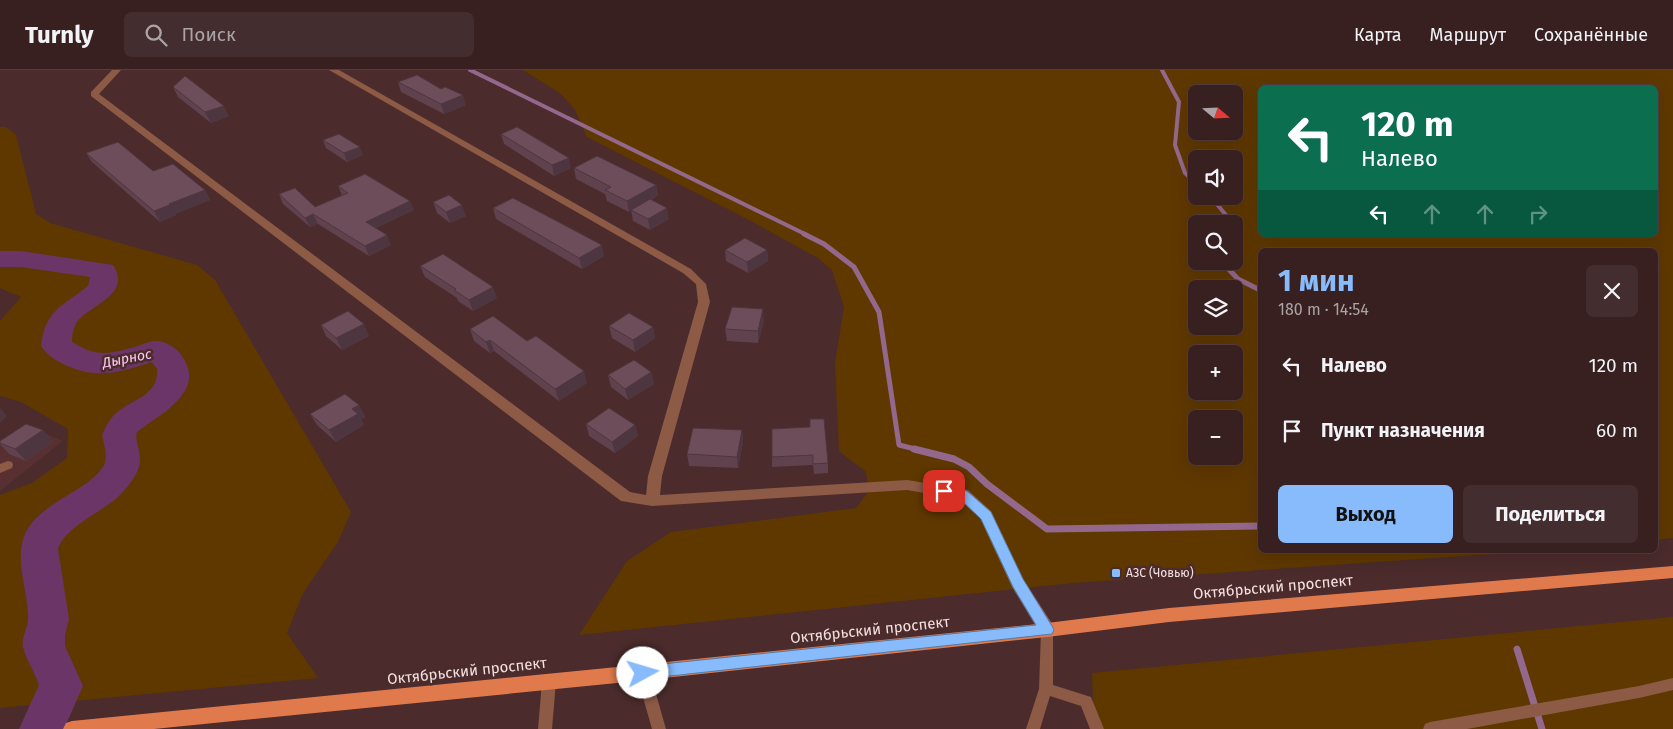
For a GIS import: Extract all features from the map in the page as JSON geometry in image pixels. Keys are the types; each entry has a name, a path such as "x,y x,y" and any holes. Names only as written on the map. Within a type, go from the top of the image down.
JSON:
{"main road":[{"name":"Октябрьский проспект","path":"72,729 643,673 1169,615 1673,572"}],"street":[{"path":"118,70 110,75 94,94 626,497 652,501 907,484 963,494 986,515 1018,583 1046,630"},
{"path":"333,70 678,266 701,281 704,291 704,302 655,476 652,501"}],"lane":[{"path":"1033,729 1046,689 1046,630"},
{"path":"643,673 659,729"},
{"path":"545,729 549,682"},
{"path":"1430,729 1640,692 1673,684"},
{"path":"1046,689 1086,701 1098,729"}],"shaded area":[{"path":"523,70 1673,70 1673,538 1658,540 1658,248 1258,248 1258,553 1507,553 1073,583 579,635 627,561 671,532 856,508 869,491 866,472 839,451 835,363 844,307 832,270 818,258 749,220 587,137 575,110 561,94"},
{"path":"0,127 6,127 16,135 36,214 50,223 197,265 215,280 351,512 338,542 303,593 287,633 318,678 0,708 0,495 32,483 67,458 68,429 21,402 0,396 0,321 21,297 0,288"},
{"path":"25,425 63,441 0,491 0,445"},
{"path":"1673,617 1673,729 1094,729 1092,673"}],"building":[{"path":"417,75 441,89 445,87 463,95 441,104 398,82"},
{"path":"185,76 224,106 205,112 173,87"},
{"path":"517,127 569,158 552,165 501,134"},
{"path":"339,134 360,147 344,153 323,140"},
{"path":"118,142 153,171 173,164 205,190 154,211 86,153"},
{"path":"597,156 656,185 627,201 605,190 611,187 574,168"},
{"path":"365,174 410,201 366,222 387,235 365,246 313,214 305,218 279,194 295,188 315,207 348,193 338,186"},
{"path":"449,195 462,205 446,212 433,202"},
{"path":"513,198 602,245 579,258 493,208"},
{"path":"650,199 667,208 648,219 631,210"},
{"path":"745,238 767,250 747,262 725,250"},
{"path":"443,254 493,287 469,300 454,290 456,289 420,266"},
{"path":"732,307 763,309 758,331 725,329"},
{"path":"348,311 364,324 336,338 321,325"},
{"path":"629,313 653,327 633,340 609,326"},
{"path":"493,316 527,341 536,336 584,371 555,389 490,340 486,342 470,329"},
{"path":"634,360 651,372 625,389 608,375"},
{"path":"345,394 359,405 352,409 358,414 329,430 310,414"},
{"path":"609,408 635,425 612,442 586,424"},
{"path":"810,419 824,419 828,463 813,464 813,455 772,457 772,429 810,427"},
{"path":"26,424 43,430 15,449 0,443 0,441"},
{"path":"693,428 742,430 737,457 687,454"}],"waterway":[{"path":"470,70 807,235"},
{"path":"1162,70 1179,102 1175,145 1185,173 1188,176"},
{"path":"1218,205 1226,215"},
{"path":"804,234 824,244 854,267 879,312 899,445 919,450"},
{"name":"Дырнос","path":"0,259 21,259 103,271 104,279 98,292 63,319 58,330 56,346 83,361 95,364 116,362 157,351 168,359 173,369 173,378 166,394 155,404 127,422 122,428 119,435 123,450 122,467 108,485 59,520 44,534 39,549 49,619 44,635 44,646 61,686 41,729"},
{"path":"1230,270 1238,279 1258,289"},
{"path":"914,449 954,459 969,467 987,484 1047,529 1258,526"},
{"path":"1517,649 1542,729"}],"place":[{"name":"АЗС (Човью)","path":"1116,573"}],"route":[{"path":"643,673 1046,630 1018,583 986,515 963,494 944,491"}]}
